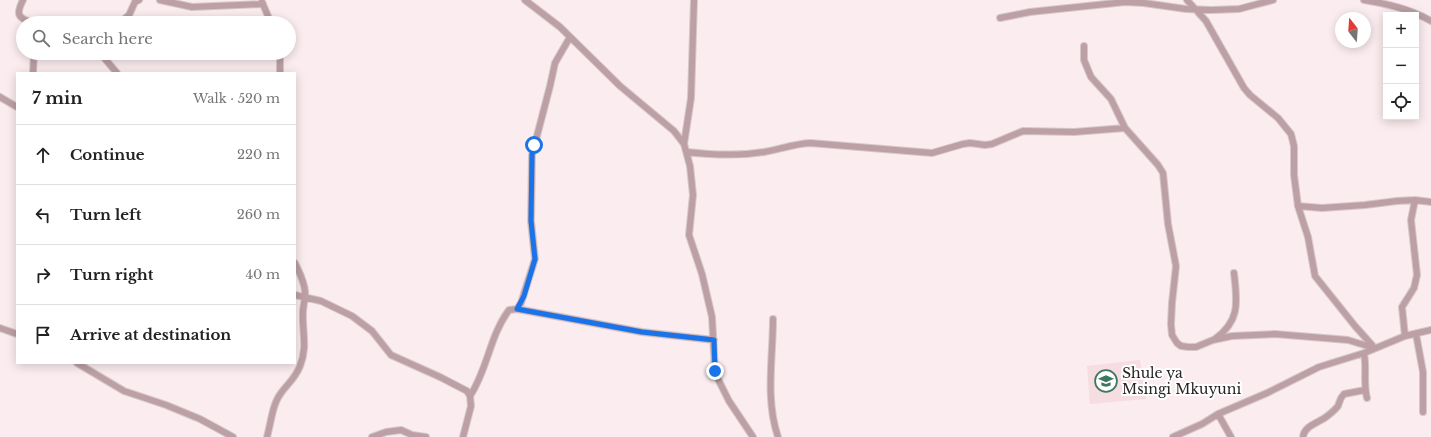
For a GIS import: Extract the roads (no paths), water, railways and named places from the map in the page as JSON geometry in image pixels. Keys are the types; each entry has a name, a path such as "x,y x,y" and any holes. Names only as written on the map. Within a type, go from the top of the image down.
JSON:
{"street":[{"path":"20,16 19,12 23,0"},
{"path":"128,16 135,2 139,0"},
{"path":"160,0 192,7 262,2 268,16"},
{"path":"525,0 570,37 620,86 674,131 684,144 687,152 693,195 689,235 699,264 712,318 714,363 719,381 729,401 753,437"},
{"path":"684,144 690,98 694,0"},
{"path":"1187,0 1197,10 1211,30 1244,88 1250,95 1278,118 1291,134 1294,146 1294,175 1298,206 1308,237 1315,276 1374,348"},
{"path":"1000,18 1030,12 1126,2 1197,10 1239,9 1273,0"},
{"path":"1364,0 1402,8 1431,20"},
{"path":"517,309 524,296 535,259 531,221 532,155 555,63 570,37"},
{"path":"1084,46 1084,60 1091,77 1111,99 1125,128 1158,165 1164,176 1168,224 1176,266 1172,303 1172,335 1177,343 1181,346 1188,347 1202,345 1213,340 1243,335 1287,335 1348,340 1374,348"},
{"path":"33,72 34,60"},
{"path":"106,60 116,72"},
{"path":"280,60 280,72"},
{"path":"0,97 16,106"},
{"path":"687,152 720,155 750,154 796,144 810,143 932,153 962,144 992,144 1023,132 1074,132 1125,128"},
{"path":"1298,206 1322,208 1389,201 1415,200 1431,202"},
{"path":"1405,336 1402,307 1414,288 1417,275 1411,220 1415,200"},
{"path":"267,437 274,408 280,394 293,380 303,360 305,341 303,315 305,297 303,278 296,264"},
{"path":"1213,340 1228,327 1236,309 1237,298 1234,273"},
{"path":"296,294 321,301 352,316 372,331 391,355 467,391 470,396 471,406 463,437"},
{"path":"470,396 481,378 496,331 510,310 517,309 635,331 714,340"},
{"path":"773,319 771,404 774,425 778,437"},
{"path":"0,328 16,334"},
{"path":"1173,437 1202,424 1218,414 1267,393 1314,370 1364,353 1405,336 1431,330"},
{"path":"1416,334 1423,372 1423,412"},
{"path":"1364,353 1366,364 1364,372 1366,398"},
{"path":"78,364 124,391 166,405 200,419 233,437"},
{"path":"1303,437 1308,428 1324,419 1338,406 1341,396 1344,394 1365,390"},
{"path":"1218,414 1231,437"},
{"path":"372,437 386,432 401,430 412,436 426,437"}],"place":[{"name":"Shule ya Msingi Mkuyuni","path":"1106,381"}]}
